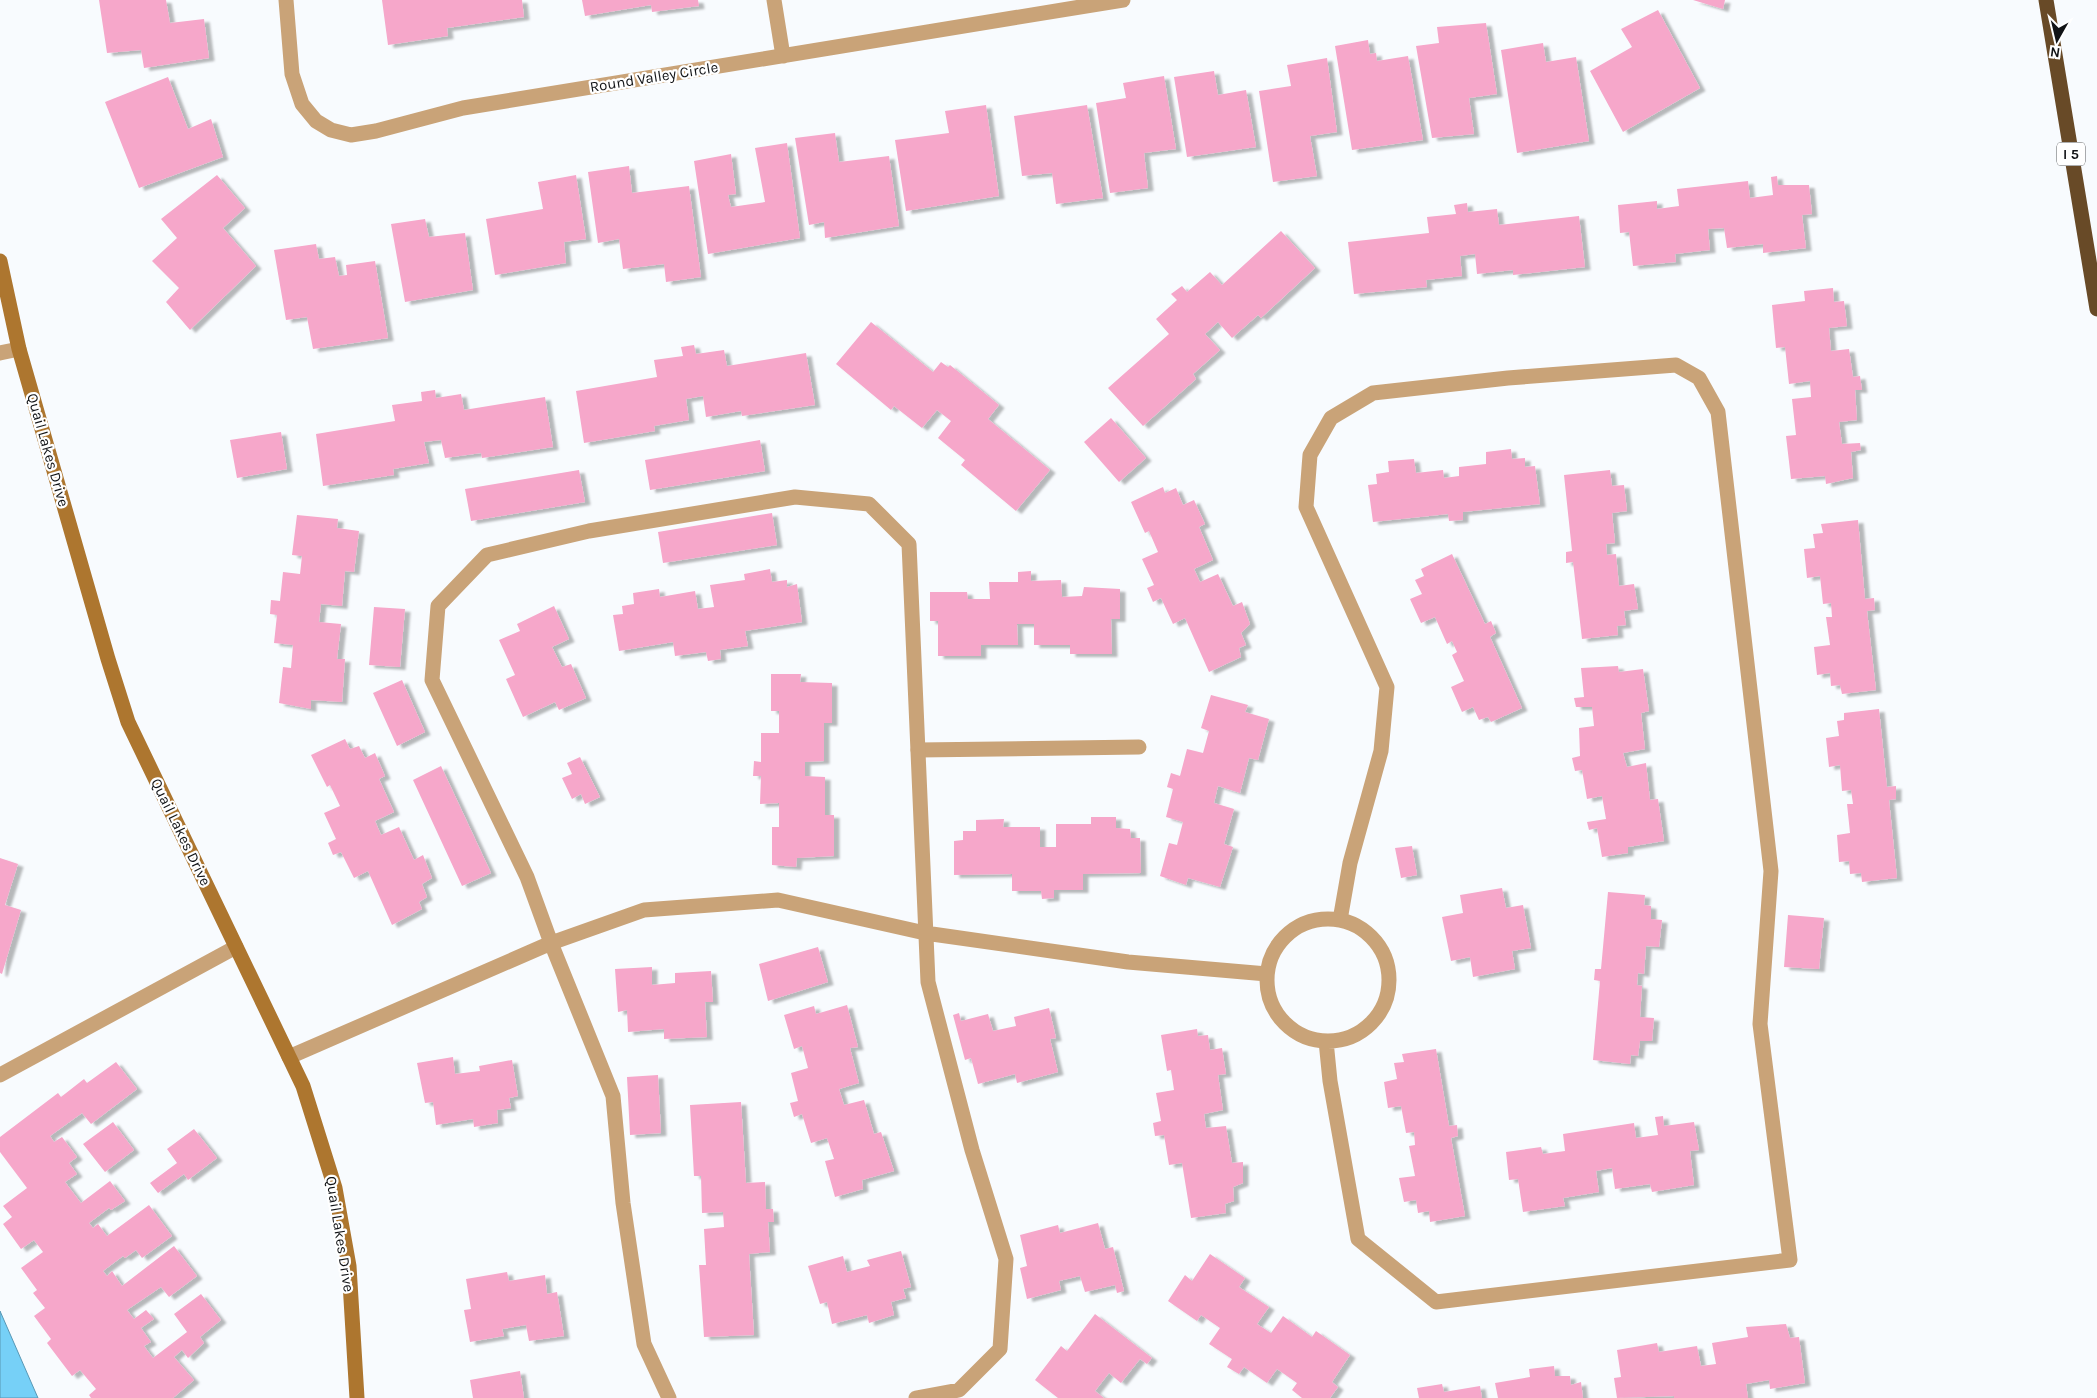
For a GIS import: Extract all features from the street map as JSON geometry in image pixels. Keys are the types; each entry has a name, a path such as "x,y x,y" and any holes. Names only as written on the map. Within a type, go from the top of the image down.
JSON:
{"highway":[{"name":"I 5","path":"2046,0 2097,309"}],"main road":[{"name":"Quail Lakes Drive","path":"0,261 18,349 128,722 303,1086 335,1188 348,1266 357,1398"}],"street":[{"name":"Round Valley Circle","path":"286,0 292,74 302,104 316,121 331,130 351,135 376,131 463,108 1123,0"},
{"path":"774,0 783,56"},
{"path":"0,353 18,349"},
{"path":"1326,1041 1330,1081 1358,1239 1436,1302 1790,1260 1760,1024 1771,871 1718,412 1699,378 1676,365 1508,378 1373,393 1331,418 1310,455 1306,507 1387,687 1381,751 1350,863 1340,920"},
{"path":"669,1398 644,1344 623,1203 613,1096 551,943 527,877 432,680 438,606 487,555 589,532 795,497 869,504 909,544 928,982 972,1150 1006,1259 1000,1350 958,1390 916,1398"},
{"path":"918,750 1139,747"},
{"path":"289,1056 551,943 644,910 778,900 925,933 1128,962 1267,974"},
{"path":"1319,920 1340,920 1359,927 1374,940 1385,957 1389,977 1387,997 1378,1015 1364,1030 1346,1038 1326,1041 1306,1037 1289,1027 1276,1012 1268,994 1267,974 1272,954 1284,938 1300,926 1319,920"},
{"path":"0,1075 236,947"}],"water":[{"path":"0,1311 38,1398 0,1398"}],"building":[{"path":"99,0 166,0 170,23 204,19 209,58 144,68 141,50 107,53"},
{"path":"382,0 522,0 524,17 447,28 448,36 388,45"},
{"path":"582,0 698,0 699,6 652,12 651,5 585,16"},
{"path":"1693,0 1725,0 1723,9"},
{"path":"1658,10 1700,88 1623,132 1590,71 1632,47 1621,29"},
{"path":"1486,23 1497,94 1469,98 1474,134 1432,138 1416,46 1439,43 1437,27"},
{"path":"1368,40 1370,54 1376,53 1377,61 1408,56 1423,140 1352,150 1335,46"},
{"path":"1543,43 1546,62 1576,57 1589,141 1517,153 1501,50"},
{"path":"1327,58 1337,132 1310,136 1317,176 1273,182 1259,91 1291,86 1287,65"},
{"path":"1214,71 1218,95 1246,90 1256,147 1187,157 1174,77"},
{"path":"1164,76 1176,149 1144,153 1148,188 1110,193 1096,103 1126,98 1123,83"},
{"path":"168,77 188,129 211,119 223,157 139,188 105,102"},
{"path":"986,105 999,196 906,211 895,140 949,133 945,111"},
{"path":"1087,105 1103,198 1056,204 1052,173 1022,176 1014,116"},
{"path":"835,133 839,162 889,156 899,226 825,238 824,222 809,225 795,138"},
{"path":"787,143 800,238 708,254 694,161 731,154 736,194 728,195 731,207 765,202 755,148"},
{"path":"629,166 632,193 689,186 701,277 666,282 664,264 623,269 619,239 598,243 588,172"},
{"path":"217,175 245,208 223,228 256,266 190,330 166,302 179,288 152,261 177,238 161,219"},
{"path":"576,175 586,239 564,242 566,263 495,275 486,219 543,209 538,182"},
{"path":"1777,176 1778,185 1809,185 1812,214 1802,215 1806,248 1763,253 1763,244 1727,248 1724,228 1708,229 1710,250 1675,254 1676,262 1633,266 1629,232 1620,233 1618,205 1657,201 1657,209 1679,206 1677,189 1748,181 1750,198 1773,195 1771,177"},
{"path":"1467,203 1468,212 1497,209 1499,225 1579,216 1585,267 1513,275 1513,270 1477,274 1475,254 1460,256 1462,276 1426,280 1427,287 1354,294 1348,242 1429,233 1427,217 1456,214 1454,205"},
{"path":"425,219 429,237 465,233 473,290 405,302 391,224"},
{"path":"1281,231 1315,268 1261,318 1258,315 1232,338 1218,322 1205,334 1220,350 1193,374 1196,379 1143,426 1108,388 1169,334 1156,319 1177,300 1171,294 1182,286 1187,292 1210,272 1222,285"},
{"path":"316,244 319,259 335,257 339,276 347,275 346,265 375,261 388,338 313,349 307,317 286,320 274,250"},
{"path":"1833,288 1834,302 1844,301 1847,326 1829,328 1831,351 1849,349 1853,377 1860,376 1862,390 1855,390 1857,420 1839,422 1842,444 1860,443 1861,450 1851,452 1853,478 1826,484 1825,476 1791,479 1786,436 1796,435 1792,399 1811,397 1810,381 1789,384 1785,347 1776,348 1772,305 1805,301 1804,291"},
{"path":"871,322 933,372 941,362 948,367 950,365 999,405 988,419 1050,470 1016,511 961,465 965,460 938,438 951,421 937,410 922,428 894,406 891,410 836,364"},
{"path":"694,345 696,354 724,350 727,366 806,353 815,405 742,416 741,411 706,417 703,396 686,399 689,420 654,426 655,431 584,443 576,391 657,377 654,360 683,356 681,347"},
{"path":"435,390 436,398 461,394 464,410 545,397 553,447 482,458 481,453 445,458 441,440 424,442 429,463 393,469 394,475 323,486 316,434 395,421 392,405 422,401 421,392"},
{"path":"1111,418 1146,458 1119,482 1084,442"},
{"path":"281,432 287,469 237,478 230,440"},
{"path":"760,440 765,471 650,490 645,460"},
{"path":"1511,449 1512,459 1525,458 1525,467 1535,466 1540,504 1463,512 1463,520 1449,521 1448,514 1373,522 1368,485 1377,484 1376,474 1389,472 1388,461 1414,459 1416,473 1443,470 1444,478 1459,476 1459,467 1486,464 1486,452"},
{"path":"579,470 585,502 471,521 465,489"},
{"path":"1610,470 1612,486 1624,485 1627,511 1612,513 1615,543 1606,544 1607,555 1616,554 1619,586 1634,584 1638,609 1624,611 1626,625 1617,626 1618,635 1582,639 1573,562 1566,563 1566,552 1572,551 1564,475"},
{"path":"1163,487 1165,493 1176,488 1183,505 1194,500 1205,524 1199,527 1213,560 1194,569 1200,582 1218,574 1233,606 1242,602 1250,624 1241,633 1246,645 1239,648 1241,657 1209,672 1185,618 1173,624 1161,598 1153,602 1147,588 1154,585 1142,559 1158,552 1149,531 1145,533 1131,502"},
{"path":"772,513 777,545 663,563 658,532"},
{"path":"297,515 338,519 337,528 359,531 354,572 345,571 342,606 321,604 319,622 341,624 337,659 345,659 342,702 311,700 311,709 279,703 283,667 291,668 293,645 274,643 277,615 270,614 271,600 280,601 283,572 300,574 302,556 292,555"},
{"path":"1858,520 1865,599 1874,598 1875,610 1867,611 1876,690 1842,694 1840,685 1831,686 1830,673 1817,675 1814,647 1830,645 1826,617 1832,617 1831,603 1823,604 1820,576 1807,578 1804,549 1815,548 1813,534 1823,533 1821,524"},
{"path":"1452,554 1485,624 1491,621 1496,633 1490,637 1522,708 1491,722 1488,717 1479,720 1473,707 1462,712 1451,687 1464,681 1452,655 1457,652 1452,641 1447,644 1435,617 1421,623 1410,599 1422,594 1415,580 1424,576 1421,569"},
{"path":"770,569 772,582 787,580 787,587 797,584 802,622 745,631 748,646 720,650 721,659 708,661 706,652 675,656 673,642 619,651 613,615 623,614 622,606 634,604 633,593 659,589 660,597 695,591 698,609 714,607 710,585 745,580 744,574"},
{"path":"1031,571 1031,581 1061,580 1062,597 1082,596 1084,587 1120,589 1120,619 1111,619 1112,654 1070,654 1070,645 1034,645 1034,624 1017,624 1018,645 981,645 981,656 938,656 938,621 930,621 930,592 967,592 968,599 990,599 989,582 1018,582 1018,572"},
{"path":"554,606 569,639 552,647 562,667 571,664 586,698 559,710 555,702 523,717 506,679 515,675 499,640 520,631 517,624"},
{"path":"374,607 405,609 400,667 369,665"},
{"path":"1618,666 1619,672 1643,669 1649,711 1641,713 1645,749 1623,753 1627,767 1646,763 1650,800 1658,799 1664,841 1628,847 1628,853 1602,857 1597,828 1589,830 1587,822 1606,819 1602,796 1587,799 1582,770 1575,771 1572,758 1580,756 1579,728 1594,726 1592,707 1576,707 1574,698 1584,697 1581,668"},
{"path":"771,674 801,674 800,682 832,683 832,723 824,723 824,761 805,762 805,776 825,777 825,815 834,815 834,856 797,858 796,867 772,865 772,827 779,827 779,803 760,804 761,776 753,776 754,761 761,762 761,733 779,733 779,711 771,711"},
{"path":"402,680 425,732 397,746 373,693"},
{"path":"1211,695 1248,705 1245,712 1269,719 1258,760 1249,758 1240,793 1218,786 1214,803 1234,809 1224,844 1233,847 1220,887 1188,878 1186,885 1160,876 1169,843 1177,845 1183,822 1166,817 1173,789 1167,787 1171,773 1180,776 1187,749 1203,753 1209,731 1201,728"},
{"path":"1879,709 1887,787 1896,786 1896,799 1889,800 1897,878 1862,882 1861,873 1850,874 1849,861 1839,862 1837,835 1850,833 1847,804 1853,804 1851,790 1842,791 1840,765 1829,767 1826,738 1839,736 1837,721 1844,720 1844,713"},
{"path":"345,739 350,749 359,746 365,758 375,753 385,776 379,779 394,812 375,821 381,835 399,827 414,860 423,855 432,878 422,884 427,897 419,902 422,909 392,925 368,871 354,878 341,852 333,855 328,843 336,839 324,813 340,806 330,785 327,787 311,755"},
{"path":"580,757 600,797 585,804 581,794 572,799 562,778 572,774 567,763"},
{"path":"441,766 491,873 462,886 413,780"},
{"path":"1091,817 1116,817 1116,828 1130,829 1131,838 1140,838 1141,873 1083,874 1083,890 1054,890 1054,898 1042,899 1041,891 1012,891 1012,874 954,875 954,841 963,840 963,831 976,831 976,820 1004,819 1003,827 1040,827 1040,847 1056,847 1056,824 1091,824"},
{"path":"1412,846 1417,875 1401,878 1395,848"},
{"path":"0,858 18,864 5,905 21,910 2,974 0,973"},
{"path":"1502,888 1506,908 1523,905 1531,948 1512,951 1515,969 1473,977 1470,957 1451,961 1442,917 1463,913 1460,895"},
{"path":"1608,892 1645,895 1644,905 1651,906 1651,919 1662,920 1659,947 1646,946 1644,974 1638,973 1637,985 1642,986 1640,1017 1654,1018 1652,1041 1640,1041 1638,1056 1631,1055 1630,1064 1593,1060 1600,981 1594,980 1595,969 1601,969"},
{"path":"1788,915 1824,918 1819,969 1784,967"},
{"path":"818,947 828,982 768,1001 759,964"},
{"path":"652,967 652,985 675,983 675,973 711,971 713,1002 705,1002 707,1037 664,1039 664,1029 628,1032 627,1010 618,1012 615,969"},
{"path":"847,1005 858,1047 850,1048 859,1083 839,1089 844,1105 864,1100 874,1134 881,1132 894,1171 862,1180 863,1189 835,1197 825,1161 834,1159 827,1138 811,1143 802,1114 794,1117 790,1103 798,1101 791,1073 808,1068 802,1046 794,1049 784,1015 814,1006 816,1014"},
{"path":"1049,1008 1056,1038 1050,1039 1058,1072 1017,1083 1015,1074 978,1084 971,1058 965,1060 953,1015 959,1013 961,1021 988,1014 993,1031 1016,1026 1014,1017"},
{"path":"1197,1029 1198,1036 1208,1035 1210,1050 1222,1048 1226,1074 1218,1075 1223,1110 1204,1114 1206,1128 1226,1126 1232,1163 1243,1162 1243,1183 1233,1187 1234,1201 1225,1204 1226,1213 1191,1218 1182,1163 1169,1165 1164,1135 1155,1136 1153,1123 1161,1121 1156,1093 1174,1090 1171,1070 1167,1071 1161,1035"},
{"path":"1436,1049 1449,1126 1457,1125 1458,1136 1451,1138 1465,1216 1430,1222 1429,1211 1418,1213 1416,1200 1404,1202 1399,1178 1415,1176 1409,1146 1415,1145 1414,1132 1406,1133 1401,1106 1388,1108 1384,1082 1397,1079 1394,1063 1404,1062 1402,1054"},
{"path":"453,1057 455,1074 480,1071 479,1066 512,1060 518,1096 509,1098 511,1108 497,1110 498,1123 474,1127 473,1119 436,1125 433,1102 425,1103 417,1063"},
{"path":"116,1062 137,1089 91,1124 82,1113 50,1136 54,1142 62,1137 77,1157 69,1163 77,1174 65,1182 81,1203 110,1181 125,1201 111,1210 109,1208 89,1223 93,1228 98,1224 107,1236 149,1205 172,1236 142,1258 136,1250 125,1258 123,1256 103,1271 107,1276 112,1271 122,1286 174,1246 197,1276 169,1297 161,1287 127,1310 134,1319 146,1310 154,1319 141,1328 151,1342 144,1346 153,1358 187,1332 174,1314 201,1294 221,1320 200,1337 204,1343 188,1358 182,1350 174,1357 194,1380 173,1398 91,1398 89,1395 96,1389 80,1370 72,1376 47,1343 51,1339 34,1316 45,1308 33,1293 37,1290 21,1268 43,1252 34,1240 21,1249 3,1224 12,1217 3,1206 27,1188 0,1152 0,1137 58,1093 61,1097 84,1079 87,1083"},
{"path":"658,1075 661,1133 630,1135 627,1077"},
{"path":"741,1102 746,1183 765,1182 766,1209 773,1209 774,1222 768,1222 770,1252 749,1254 754,1335 704,1337 699,1265 706,1265 704,1229 724,1227 723,1212 702,1213 701,1176 694,1176 690,1105"},
{"path":"1663,1116 1664,1126 1694,1122 1699,1150 1690,1151 1694,1185 1652,1192 1650,1184 1615,1189 1612,1168 1596,1171 1599,1192 1563,1198 1565,1206 1523,1212 1518,1179 1509,1180 1506,1152 1541,1147 1543,1154 1565,1151 1563,1134 1634,1123 1636,1138 1658,1135 1655,1117"},
{"path":"113,1122 134,1150 105,1172 83,1144"},
{"path":"194,1129 217,1158 188,1180 184,1174 158,1193 150,1183 177,1163 167,1149"},
{"path":"1098,1223 1105,1249 1113,1247 1124,1291 1117,1293 1115,1285 1085,1292 1080,1276 1059,1281 1061,1290 1027,1299 1020,1268 1027,1266 1020,1235 1058,1225 1060,1233"},
{"path":"901,1251 911,1287 903,1289 906,1298 891,1302 894,1315 869,1323 867,1315 832,1324 827,1302 820,1304 808,1266 843,1256 847,1272 870,1266 867,1260"},
{"path":"1210,1254 1245,1278 1239,1287 1269,1307 1257,1324 1271,1333 1283,1316 1312,1337 1316,1331 1350,1355 1332,1382 1338,1387 1330,1398 1302,1398 1292,1390 1297,1383 1277,1369 1267,1383 1244,1367 1239,1374 1227,1367 1232,1359 1209,1344 1220,1328 1201,1315 1197,1321 1168,1301 1185,1275 1192,1281"},
{"path":"507,1272 509,1281 545,1275 547,1294 557,1292 564,1336 529,1341 526,1325 502,1329 504,1336 470,1342 464,1310 471,1309 466,1279"},
{"path":"1095,1314 1152,1358 1147,1364 1140,1359 1121,1383 1109,1373 1095,1391 1104,1398 1058,1398 1035,1380 1061,1346 1067,1351"},
{"path":"1786,1324 1790,1338 1799,1337 1805,1383 1770,1389 1769,1380 1746,1384 1748,1398 1674,1398 1674,1396 1617,1398 1614,1378 1621,1377 1617,1350 1657,1343 1659,1352 1697,1346 1701,1366 1716,1364 1712,1343 1748,1337 1746,1327"},
{"path":"1554,1366 1555,1376 1570,1376 1571,1385 1581,1382 1583,1398 1498,1398 1495,1383 1530,1377 1529,1369"},
{"path":"520,1371 524,1398 473,1398 470,1380"},
{"path":"1442,1384 1444,1392 1480,1386 1482,1398 1419,1398 1417,1388"}]}
